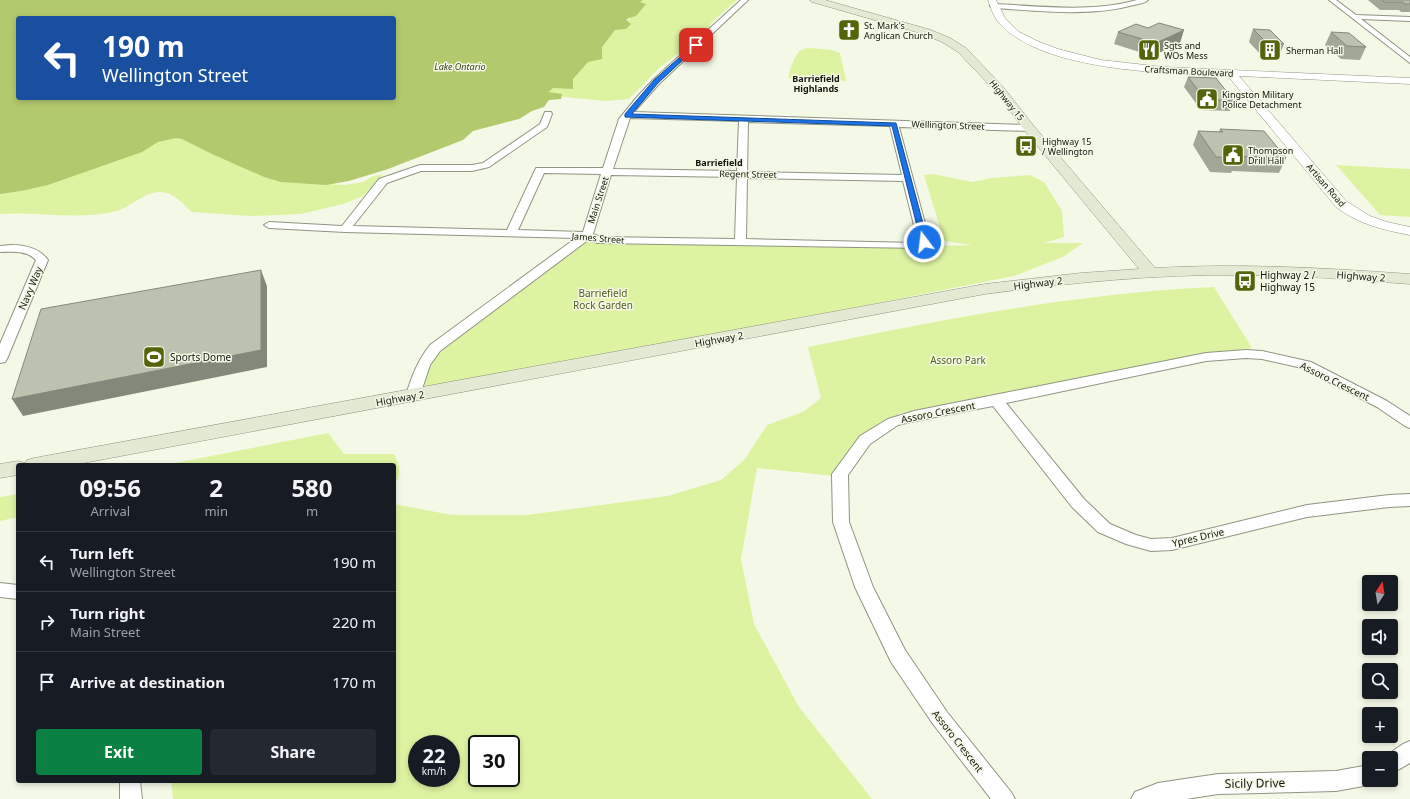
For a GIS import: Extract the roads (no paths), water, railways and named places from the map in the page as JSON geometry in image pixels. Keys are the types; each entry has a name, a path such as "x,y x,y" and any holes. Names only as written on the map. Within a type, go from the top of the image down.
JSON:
{"main road":[{"name":"Highway 15","path":"815,0 867,16 905,24 946,40 962,50 1000,90 1029,128 1150,272"},
{"name":"Highway 2","path":"45,463 985,290 1074,278 1150,272 1241,270 1410,279"},
{"path":"0,471 16,468"}],"street":[{"name":"Main Street","path":"413,395 420,368 435,348 587,235 624,120 656,82 745,0"},
{"path":"993,3 1071,9 1099,9 1117,7 1145,0"},
{"path":"1332,0 1410,61"},
{"name":"Craftsman Boulevard","path":"993,3 1000,18 1010,29 1037,44 1064,54 1098,62 1132,68 1410,81"},
{"path":"1354,17 1410,19"},
{"name":"Artisan Road","path":"1231,73 1341,204 1349,211 1375,223 1410,231"},
{"path":"345,229 383,181 420,168 472,168 486,165 544,125 548,114"},
{"name":"Wellington Street","path":"628,115 1029,128"},
{"path":"740,242 744,119"},
{"path":"894,124 907,178"},
{"name":"Regent Street","path":"511,234 540,170 907,178"},
{"name":"James Street","path":"269,225 345,229 587,235 598,240 912,247 919,246 924,242 907,178"},
{"name":"Navy Way","path":"0,249 21,248 30,250 37,253 42,260 0,359"},
{"name":"Assoro Crescent","path":"1004,799 940,718 898,656 864,587 841,522 840,474 865,440 893,422 1206,357 1262,354 1306,365 1382,404 1410,423"},
{"name":"Ypres Drive","path":"997,401 1078,503 1104,528 1132,540 1151,544 1172,544 1307,511 1389,501 1410,500"},
{"path":"0,590 16,592"},
{"path":"1398,760 1410,752"},
{"name":"Sicily Drive","path":"1142,799 1158,793 1218,784 1336,781 1362,776"},
{"path":"130,783 131,799"}],"water":[{"name":"Lake Ontario","path":"0,0 643,0 640,2 646,4 636,16 626,20 631,24 626,29 615,30 602,47 602,59 588,62 573,79 573,89 553,88 549,92 562,94 561,99 549,100 544,107 532,111 519,119 473,131 463,140 388,169 349,181 326,185 281,182 264,177 182,139 176,138 158,142 142,152 48,185 0,194"}],"place":[{"name":"St. Mark's Anglican Church","path":"849,30"},
{"name":"Sgts and WOs Mess","path":"1149,50"},
{"name":"Sherman Hall","path":"1270,50"},
{"name":"Kingston Military Police Detachment","path":"1207,99"},
{"name":"Highway 15 / Wellington","path":"1026,146"},
{"name":"Thompson Drill Hall","path":"1233,155"},
{"name":"Highway 2 / Highway 15","path":"1245,281"},
{"name":"Sports Dome","path":"154,357"}],"district":[{"name":"Barriefield Highlands","path":"816,84"},
{"name":"Barriefield","path":"719,162"}],"park label":[{"name":"Barriefield Rock Garden","path":"603,298"},
{"name":"Assoro Park","path":"958,360"}]}
